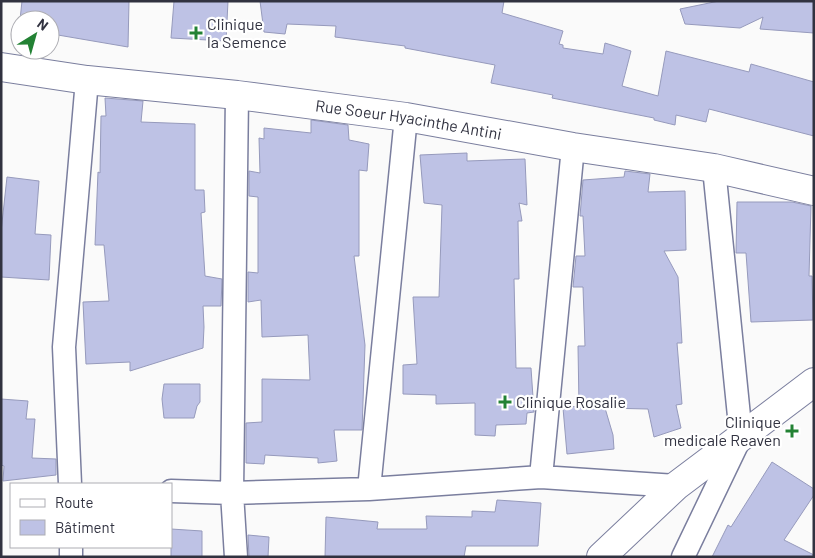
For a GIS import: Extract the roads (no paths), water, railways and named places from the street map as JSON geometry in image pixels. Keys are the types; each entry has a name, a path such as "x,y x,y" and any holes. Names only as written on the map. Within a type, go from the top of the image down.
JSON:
{"main road":[{"name":"Rue Soeur Hyacinthe Antini","path":"1,67 87,80 237,95 406,117 572,147 714,168 814,191"},
{"path":"600,557 676,486 814,382"}],"street":[{"path":"70,483 64,347 87,80"},
{"path":"236,557 232,493 237,95"},
{"path":"369,490 406,117"},
{"path":"541,477 572,147"},
{"path":"684,557 741,436 714,168"},
{"path":"172,491 232,493 369,490 541,477 676,486"}],"place":[{"name":"Clinique la Semence","path":"196,33"},
{"name":"Clinique Rosalie","path":"505,402"},
{"name":"Clinique medicale Reaven","path":"792,431"}]}
